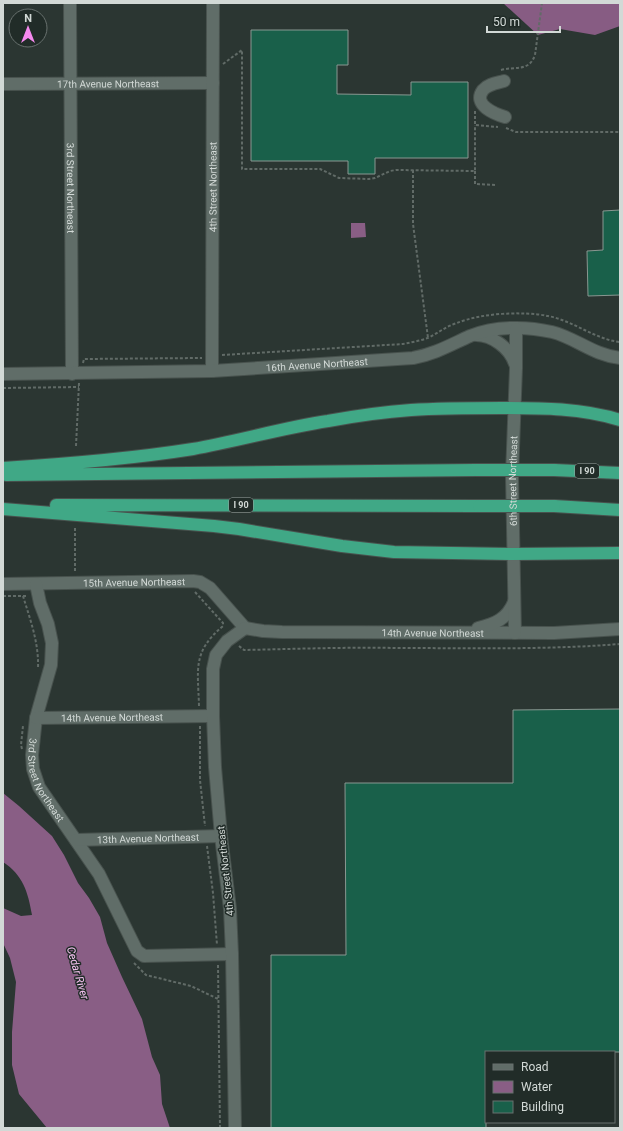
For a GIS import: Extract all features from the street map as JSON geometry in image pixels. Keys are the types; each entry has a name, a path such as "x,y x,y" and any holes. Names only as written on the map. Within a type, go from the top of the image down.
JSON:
{"highway":[{"path":"3,468 85,462 163,453 228,442 325,421 384,412 452,408 515,408 571,410 620,420"},
{"name":"I 90","path":"3,475 476,470 554,470 620,473"},
{"name":"I 90","path":"3,506 117,504 554,506 620,510"},
{"path":"3,509 214,526 342,546 394,552 514,554 620,553"}],"street":[{"name":"3rd Street Northeast","path":"70,3 69,84 72,374"},
{"name":"4th Street Northeast","path":"212,371 213,3"},
{"path":"501,76 483,90 481,99 487,110 505,117"},
{"name":"17th Avenue Northeast","path":"3,84 69,84 213,77"},
{"name":"16th Avenue Northeast","path":"3,374 212,371 413,358 441,351 485,331 516,329 552,332 569,338 599,353 620,358"},
{"name":"6th Street Northeast","path":"514,633 512,453 515,408 516,329"},
{"path":"473,336 486,337 501,345 511,354 516,368"},
{"name":"15th Avenue Northeast","path":"3,584 200,582 210,588 245,628"},
{"name":"3rd Street Northeast","path":"36,584 52,643 51,664 36,718 32,755 33,769 39,787 99,874 137,951 144,956 218,954"},
{"path":"457,632 478,628 497,622 508,614 514,602"},
{"name":"4th Street Northeast","path":"235,1128 232,954 227,880 220,836 215,768 213,669 216,655 227,641 245,628"},
{"name":"14th Avenue Northeast","path":"245,628 282,632 514,633 554,633 620,629"},
{"name":"14th Avenue Northeast","path":"36,718 213,716"},
{"name":"13th Avenue Northeast","path":"76,840 220,836"},
{"path":"218,954 232,954"}],"path":[{"path":"501,76 506,68 524,67 530,65 533,61 542,3"},
{"path":"213,77 242,50 242,169 320,169 339,178 369,179 375,178 390,171 475,171"},
{"path":"474,106 475,184 496,185"},
{"path":"475,125 505,127 516,132 620,132"},
{"path":"413,170 413,224 428,338"},
{"path":"197,359 228,354 403,344 428,338 455,323 477,317 493,315 546,315 561,319 606,339 620,342"},
{"path":"3,388 79,387 76,446"},
{"path":"75,528 75,583"},
{"path":"195,592 223,623 223,626 203,648 198,663 200,780 213,893 218,954 220,1128"},
{"path":"3,596 23,596 34,633 38,656 38,674"},
{"path":"241,648 244,650 571,648 620,644"},
{"path":"22,751 21,745 24,723"},
{"path":"132,961 146,975 191,986 218,999"}],"shaded area":[{"path":"503,3 620,3 620,26 595,35 560,29 538,35"}],"water":[{"path":"351,223 365,223 366,237 351,238"},
{"name":"Cedar River","path":"3,793 52,836 64,855 78,883 100,917 107,943 142,1019 152,1057 160,1075 162,1104 170,1128 47,1128 19,1094 12,1065 12,1032 16,982 10,958 3,943 3,908 21,916 32,915 29,899 24,885 10,867 3,862"}],"building":[{"path":"251,30 348,30 348,65 337,65 337,94 411,95 411,82 468,82 468,158 375,158 375,174 348,174 348,161 251,161"},
{"path":"620,210 620,295 588,296 587,251 603,250 603,211"},
{"path":"620,709 620,1052 485,1051 486,1128 271,1128 271,955 346,955 345,783 513,783 513,710"}]}
